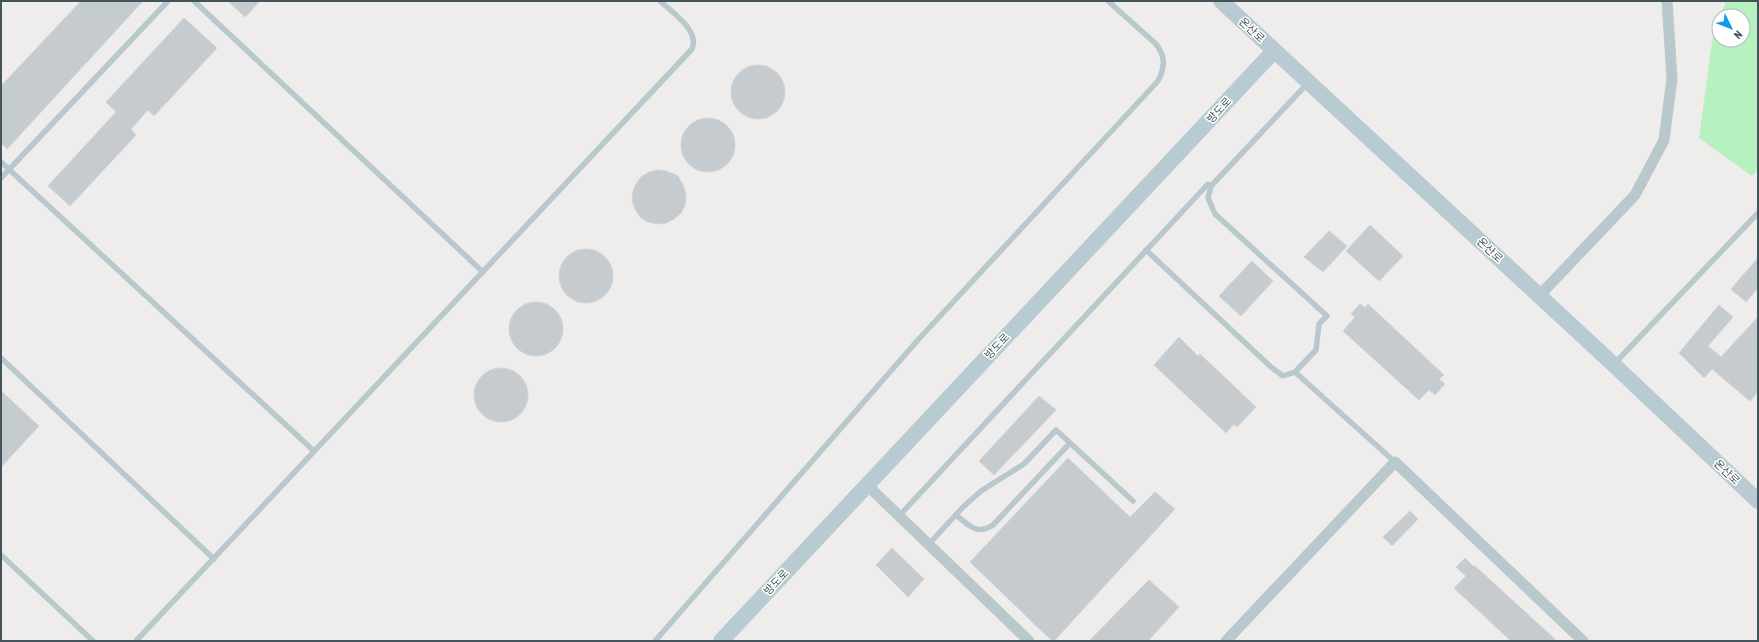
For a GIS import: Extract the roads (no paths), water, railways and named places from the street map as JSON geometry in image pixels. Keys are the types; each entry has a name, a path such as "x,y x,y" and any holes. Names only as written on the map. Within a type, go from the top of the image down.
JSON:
{"street":[{"name":"온산로","path":"1221,1 1614,365 1758,501"},
{"path":"1539,296 1635,195 1664,140 1672,79 1667,1"},
{"name":"방도로","path":"721,641 1274,51"},
{"path":"1226,641 1395,462 1583,641"},
{"path":"867,485 1029,641"}],"lane":[{"path":"1,178 168,1"},
{"path":"194,1 483,272"},
{"path":"136,641 692,49 695,43 692,31 660,1"},
{"path":"655,641 917,341 1158,81 1163,71 1164,60 1161,50 1108,1"},
{"path":"1146,250 1271,367 1283,376 1295,372 1316,350 1319,324 1327,316 1215,214 1208,198 1211,186 1308,82"},
{"path":"1,162 314,451"},
{"path":"899,516 1208,184 1211,186"},
{"path":"1614,365 1758,213"},
{"path":"1,358 214,558"},
{"path":"1295,372 1395,462"},
{"path":"929,544 981,491 1024,464 1056,430 1133,502"},
{"path":"956,515 977,530 985,530 993,525 1070,443"},
{"path":"1,555 93,641"}]}
